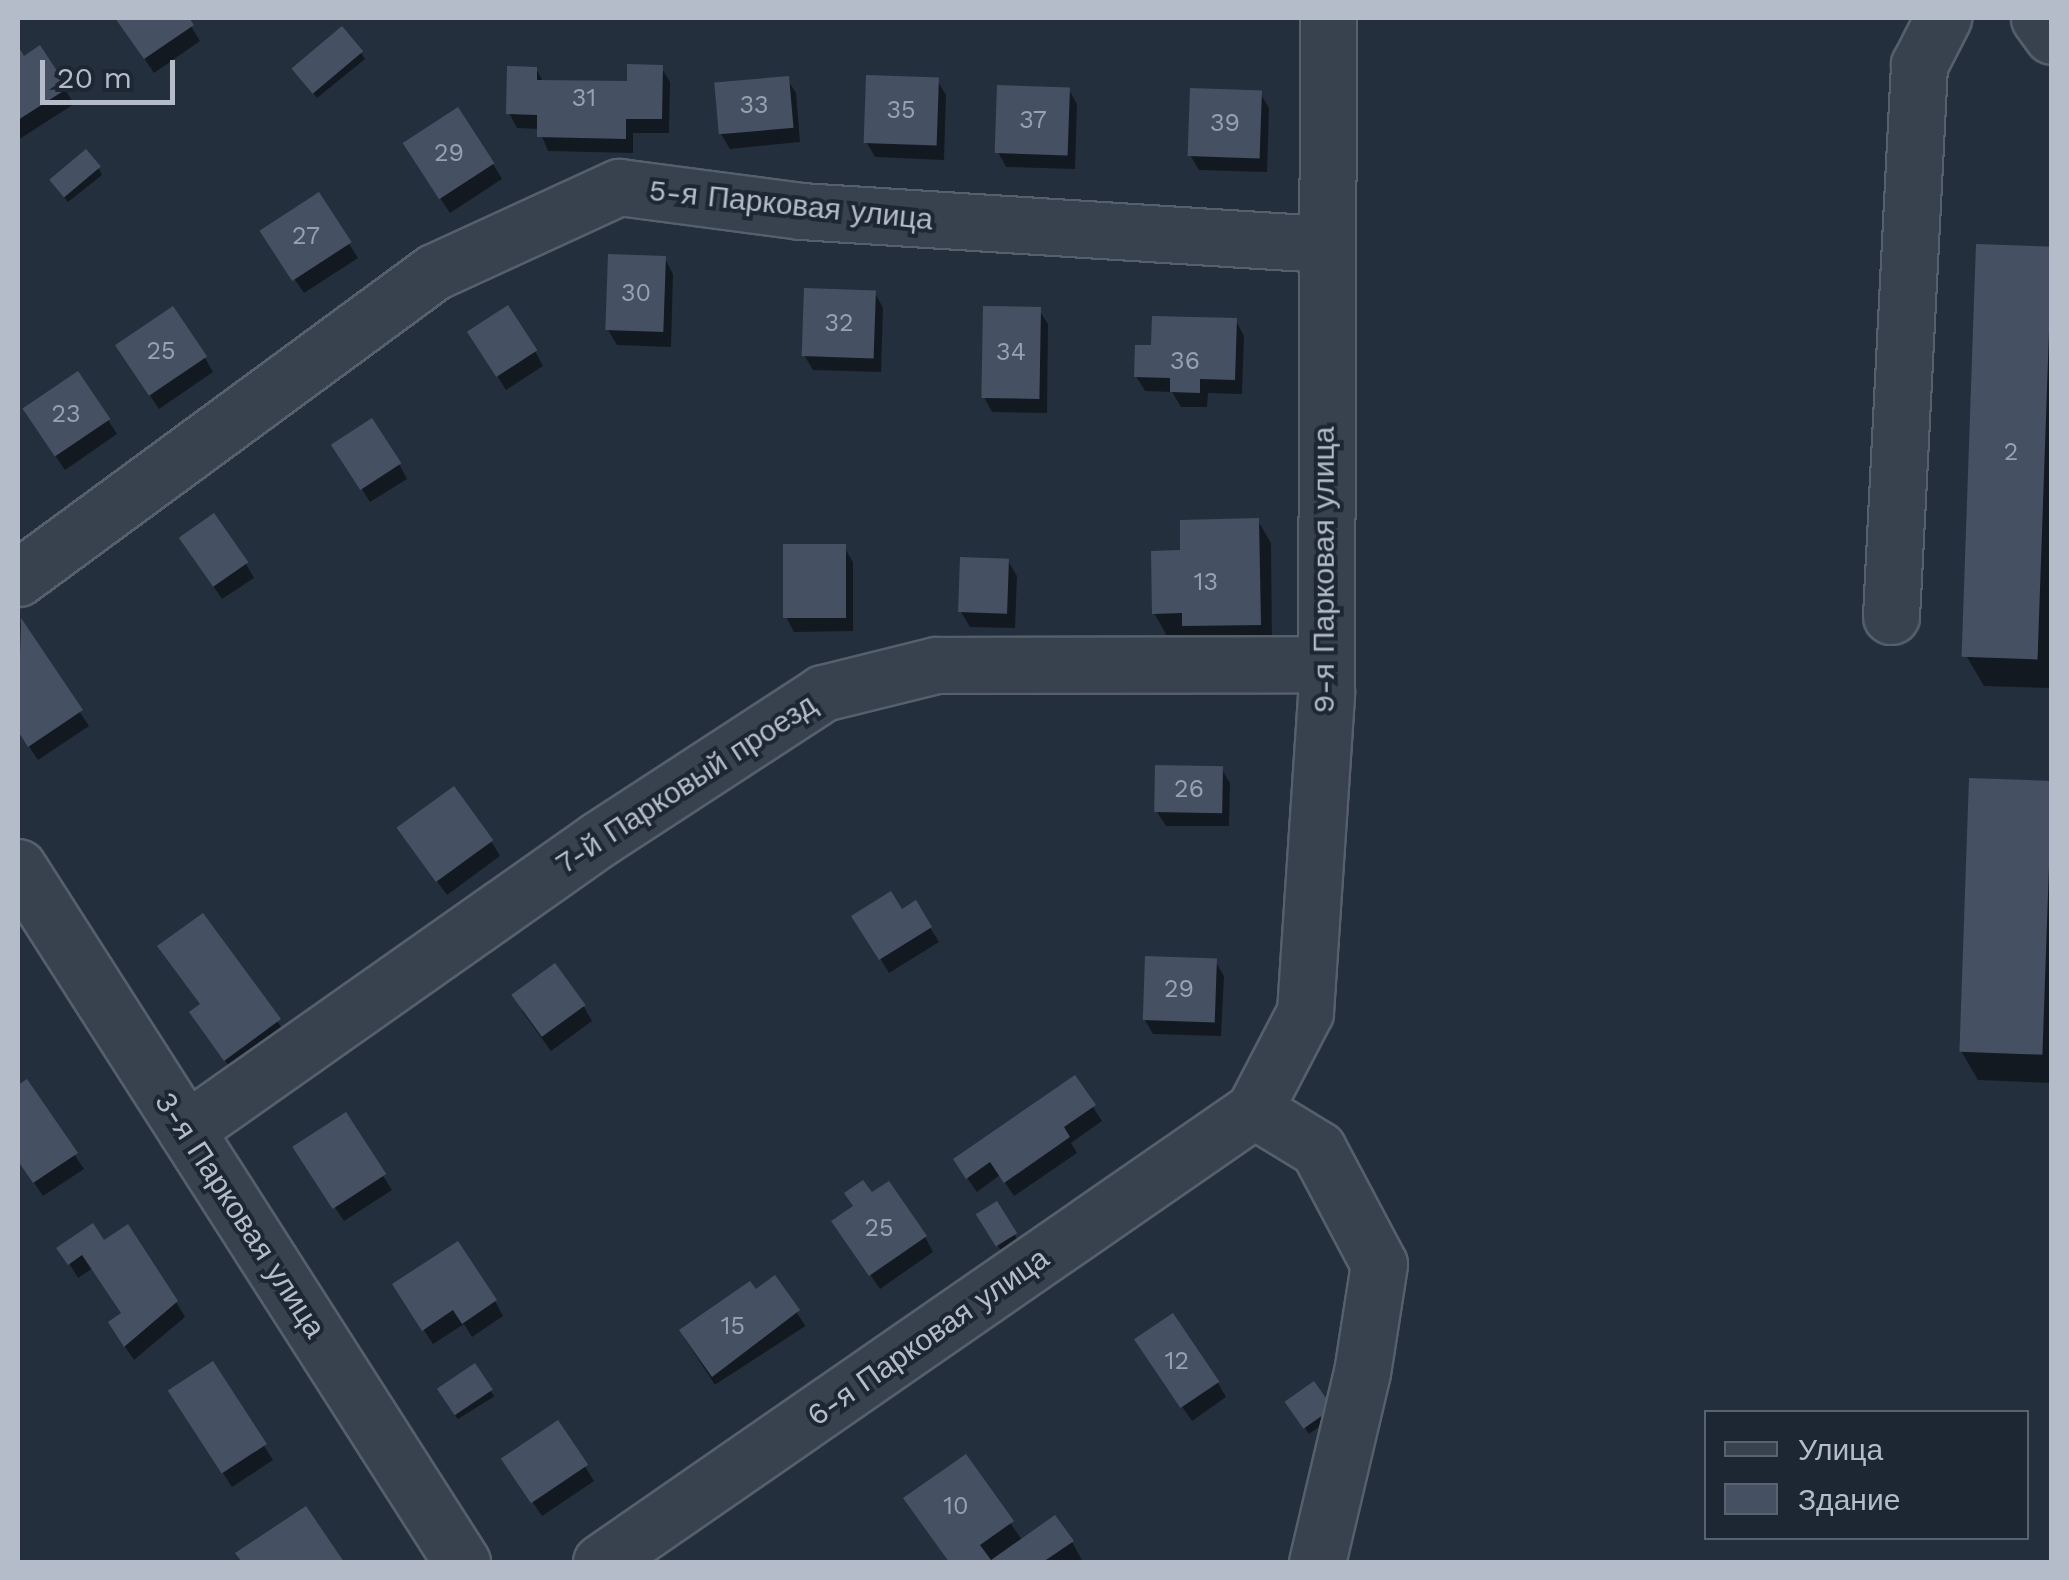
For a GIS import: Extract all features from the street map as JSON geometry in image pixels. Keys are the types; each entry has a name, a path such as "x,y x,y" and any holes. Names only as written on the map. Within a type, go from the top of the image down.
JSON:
{"street":[{"name":"9-я Парковая улица","path":"1254,1110 1305,1012 1323,664 1323,244 1328,18"},
{"path":"1891,616 1919,65 1943,18"},
{"path":"2040,18 2052,36"},
{"name":"5-я Парковая улица","path":"18,578 434,272 619,188 801,210 1323,244"},
{"name":"7-й Парковый проезд","path":"186,1130 599,839 823,693 936,665 1323,664"},
{"name":"3-я Парковая улица","path":"18,867 462,1562"},
{"path":"1254,1110 1318,1149 1380,1264 1362,1372 1317,1562"},
{"name":"6-я Парковая улица","path":"601,1562 1254,1110"}],"building":[{"path":"115,18 189,18 194,25 144,59"},
{"path":"342,26 363,51 313,94 291,68"},
{"path":"40,45 68,88 18,120 18,46 24,56"},
{"path":"627,64 663,65 662,119 626,119 626,139 537,137 537,115 506,114 507,66 537,67 537,80 627,81"},
{"path":"866,75 939,78 937,146 864,143"},
{"path":"789,76 794,128 719,134 714,83"},
{"path":"997,85 1070,88 1068,156 995,153"},
{"path":"1190,88 1262,91 1260,158 1188,156"},
{"path":"458,107 494,163 439,199 403,143"},
{"path":"86,149 101,167 64,197 49,180"},
{"path":"319,192 352,242 292,281 259,231"},
{"path":"1976,244 2052,247 2038,659 1962,657"},
{"path":"608,254 666,256 663,332 605,330"},
{"path":"804,288 876,291 874,358 802,356"},
{"path":"508,305 537,350 496,377 467,332"},
{"path":"173,306 207,357 149,396 115,345"},
{"path":"983,306 1041,307 1039,399 981,398"},
{"path":"1152,316 1237,318 1235,380 1200,379 1200,393 1170,392 1170,378 1134,377 1135,345 1151,345"},
{"path":"78,371 110,419 55,457 22,408"},
{"path":"372,418 401,463 360,490 331,445"},
{"path":"214,513 248,562 213,587 179,538"},
{"path":"1259,518 1261,625 1182,626 1182,613 1152,614 1151,551 1180,550 1180,520"},
{"path":"783,544 846,544 846,618 783,618"},
{"path":"960,557 1009,559 1007,614 958,612"},
{"path":"21,618 83,710 28,747 18,731"},
{"path":"1155,765 1223,766 1222,813 1154,812"},
{"path":"1969,778 2052,781 2042,1055 1959,1052"},
{"path":"454,786 493,840 436,882 397,828"},
{"path":"891,891 902,909 916,900 932,927 879,960 851,916"},
{"path":"203,913 281,1019 224,1061 189,1012 200,1004 157,946"},
{"path":"1145,956 1217,959 1215,1022 1143,1020"},
{"path":"555,963 586,1005 542,1037 511,995"},
{"path":"1075,1075 1096,1105 1064,1127 1070,1137 1004,1183 990,1162 966,1179 953,1159"},
{"path":"27,1079 78,1153 33,1183 18,1161 18,1085"},
{"path":"346,1112 386,1174 333,1209 292,1147"},
{"path":"863,1180 872,1192 889,1181 927,1236 869,1276 831,1221 853,1206 844,1193"},
{"path":"997,1201 1017,1233 996,1246 976,1214"},
{"path":"93,1223 104,1240 128,1224 178,1301 124,1347 108,1322 121,1313 82,1255 68,1265 56,1248"},
{"path":"458,1241 497,1300 462,1324 453,1310 422,1331 392,1284"},
{"path":"775,1275 800,1310 712,1377 679,1330 750,1281 756,1289"},
{"path":"1173,1313 1219,1382 1180,1408 1134,1339"},
{"path":"213,1361 267,1444 222,1473 168,1390"},
{"path":"475,1363 493,1390 455,1415 437,1389"},
{"path":"1314,1381 1333,1408 1303,1429 1285,1402"},
{"path":"558,1420 588,1465 531,1503 501,1459"},
{"path":"966,1454 1014,1521 980,1545 991,1560 1055,1515 1074,1541 1043,1562 949,1562 903,1498"},
{"path":"306,1506 344,1562 242,1562 235,1553"}]}
